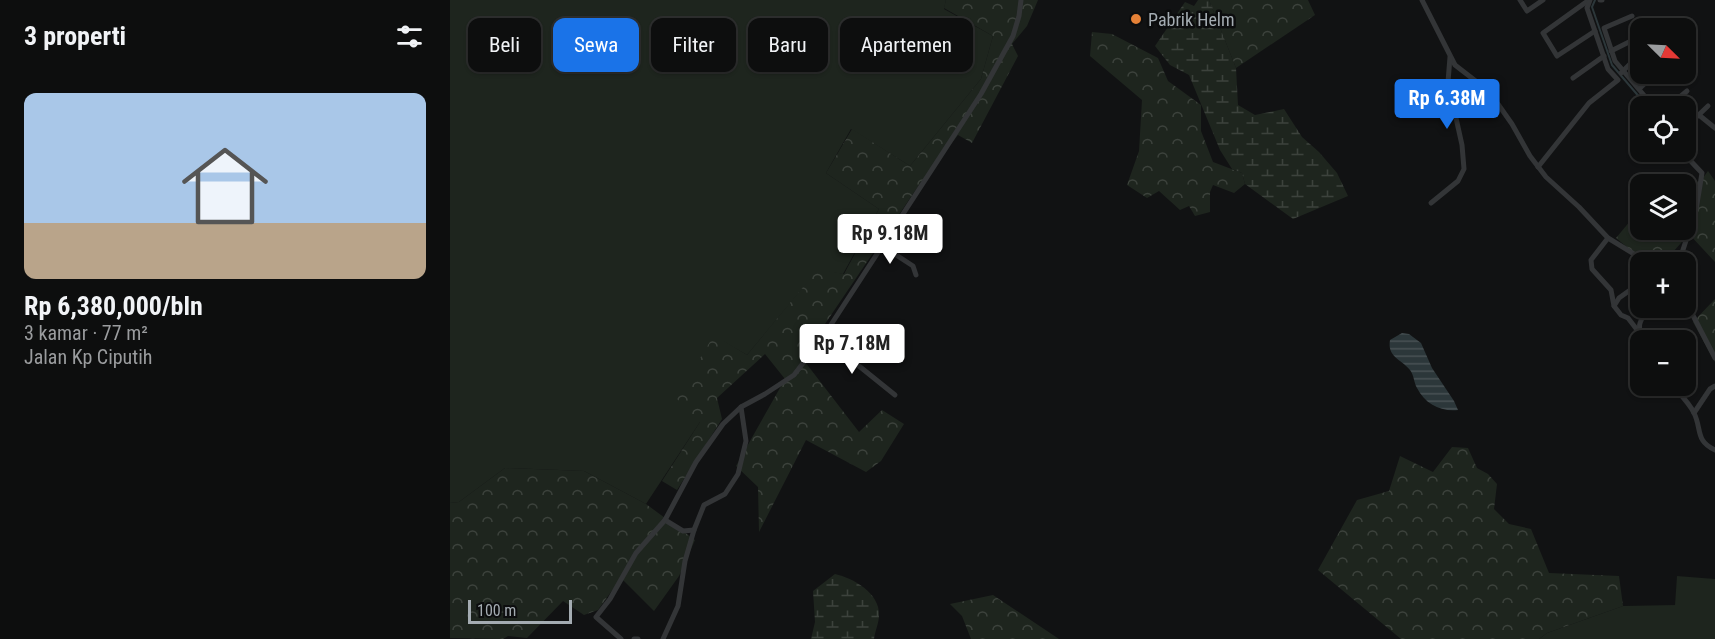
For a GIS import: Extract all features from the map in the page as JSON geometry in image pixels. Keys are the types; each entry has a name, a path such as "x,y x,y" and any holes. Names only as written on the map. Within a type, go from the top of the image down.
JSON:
{"street":[{"path":"621,639 596,617 610,599 636,553 665,520 696,462 723,424 741,407 794,375 823,337 981,94 1013,36 1021,0"},
{"path":"1422,0 1455,65 1493,97 1546,177 1608,238 1630,254"},
{"path":"1520,0 1527,10 1543,0"},
{"path":"1590,0 1543,33 1557,56 1595,31"},
{"path":"1590,0 1587,8 1608,69 1618,80"},
{"path":"1632,16 1604,28 1615,61 1645,96"},
{"path":"1611,51 1630,42"},
{"path":"1573,78 1604,56"},
{"path":"1431,203 1458,181 1464,169 1462,145 1448,82 1450,57"},
{"path":"1538,167 1589,104 1618,80 1622,71 1630,63"},
{"path":"1639,89 1644,84"},
{"path":"1681,96 1687,91"},
{"path":"1696,118 1708,106"},
{"path":"1699,115 1715,128"},
{"path":"1682,252 1696,210 1702,174 1691,162"},
{"path":"1608,238 1592,260 1592,269 1611,290 1614,306 1637,330"},
{"path":"881,245 913,266 916,275"},
{"path":"1614,306 1618,298 1630,290"},
{"path":"1694,318 1715,358"},
{"path":"823,337 895,395"},
{"path":"1694,413 1710,389 1715,386"},
{"path":"1681,396 1694,413 1699,436 1708,447 1715,450"},
{"path":"663,639 678,606 685,561 704,504 725,494 738,474 746,441 741,407"},
{"path":"665,520 683,531 694,530"}],"green space":[{"path":"450,0 946,0 944,9 960,18 840,18 840,72 973,72 973,25 993,36 981,79 910,166 851,129 826,173 879,209 843,274 818,270 747,355 714,336 700,422 646,504 584,471 505,468 459,502 450,503"},
{"path":"946,0 1038,0 1027,26 1012,44 1018,56 972,143 958,135 921,182 802,358 859,432 882,410 904,424 881,461 866,472 806,440 759,532 758,487 736,466 785,379 765,354 717,398 722,419 677,490 662,481 700,422 676,398 714,335 747,355 818,269 844,274 879,209 826,173 852,129 910,166 981,79 993,36 973,25 973,18 962,18 944,8"},
{"path":"1198,0 1209,0 1236,68 1238,105 1255,115 1284,109 1302,137 1337,173 1348,196 1293,219 1245,184 1242,173 1232,169 1220,150 1189,75 1170,65 1155,46 1185,2 1194,6"},
{"path":"1209,0 1308,0 1315,15 1236,68"},
{"path":"1092,32 1112,34 1158,58 1168,81 1201,105 1201,131 1213,162 1242,173 1245,184 1234,193 1213,185 1210,192 1210,212 1195,216 1189,206 1180,210 1159,191 1147,198 1127,185 1139,151 1142,100 1090,56"},
{"path":"1708,171 1715,181 1715,262 1695,240 1696,182 1700,182"},
{"path":"1630,221 1630,240 1684,240 1673,252 1633,252 1616,238"},
{"path":"1715,299 1715,362 1693,322"},
{"path":"1452,447 1468,448 1477,468 1488,474 1497,484 1494,509 1509,524 1531,529 1549,573 1619,576 1623,606 1547,633 1539,639 1401,639 1318,570 1357,500 1389,491 1400,456 1433,472"},
{"path":"505,468 584,471 646,504 695,540 679,576 654,611 621,578 598,610 584,615 563,601 527,638 508,636 503,639 450,638 450,503 459,502"},
{"path":"835,574 857,583 875,600 879,615 874,639 811,639 815,622 813,591"},
{"path":"1677,576 1715,579 1715,639 1539,639 1547,633 1623,606 1675,605"},
{"path":"993,595 1059,639 971,639 962,616 950,604"}],"shaded area":[{"path":"1402,333 1409,334 1421,343 1432,368 1458,410 1446,410 1434,406 1420,394 1410,370 1391,350 1390,340"}],"waterway":[{"path":"1595,0 1592,7 1612,65 1638,96"}],"place":[{"name":"Pabrik Helm","path":"1136,19"}]}
